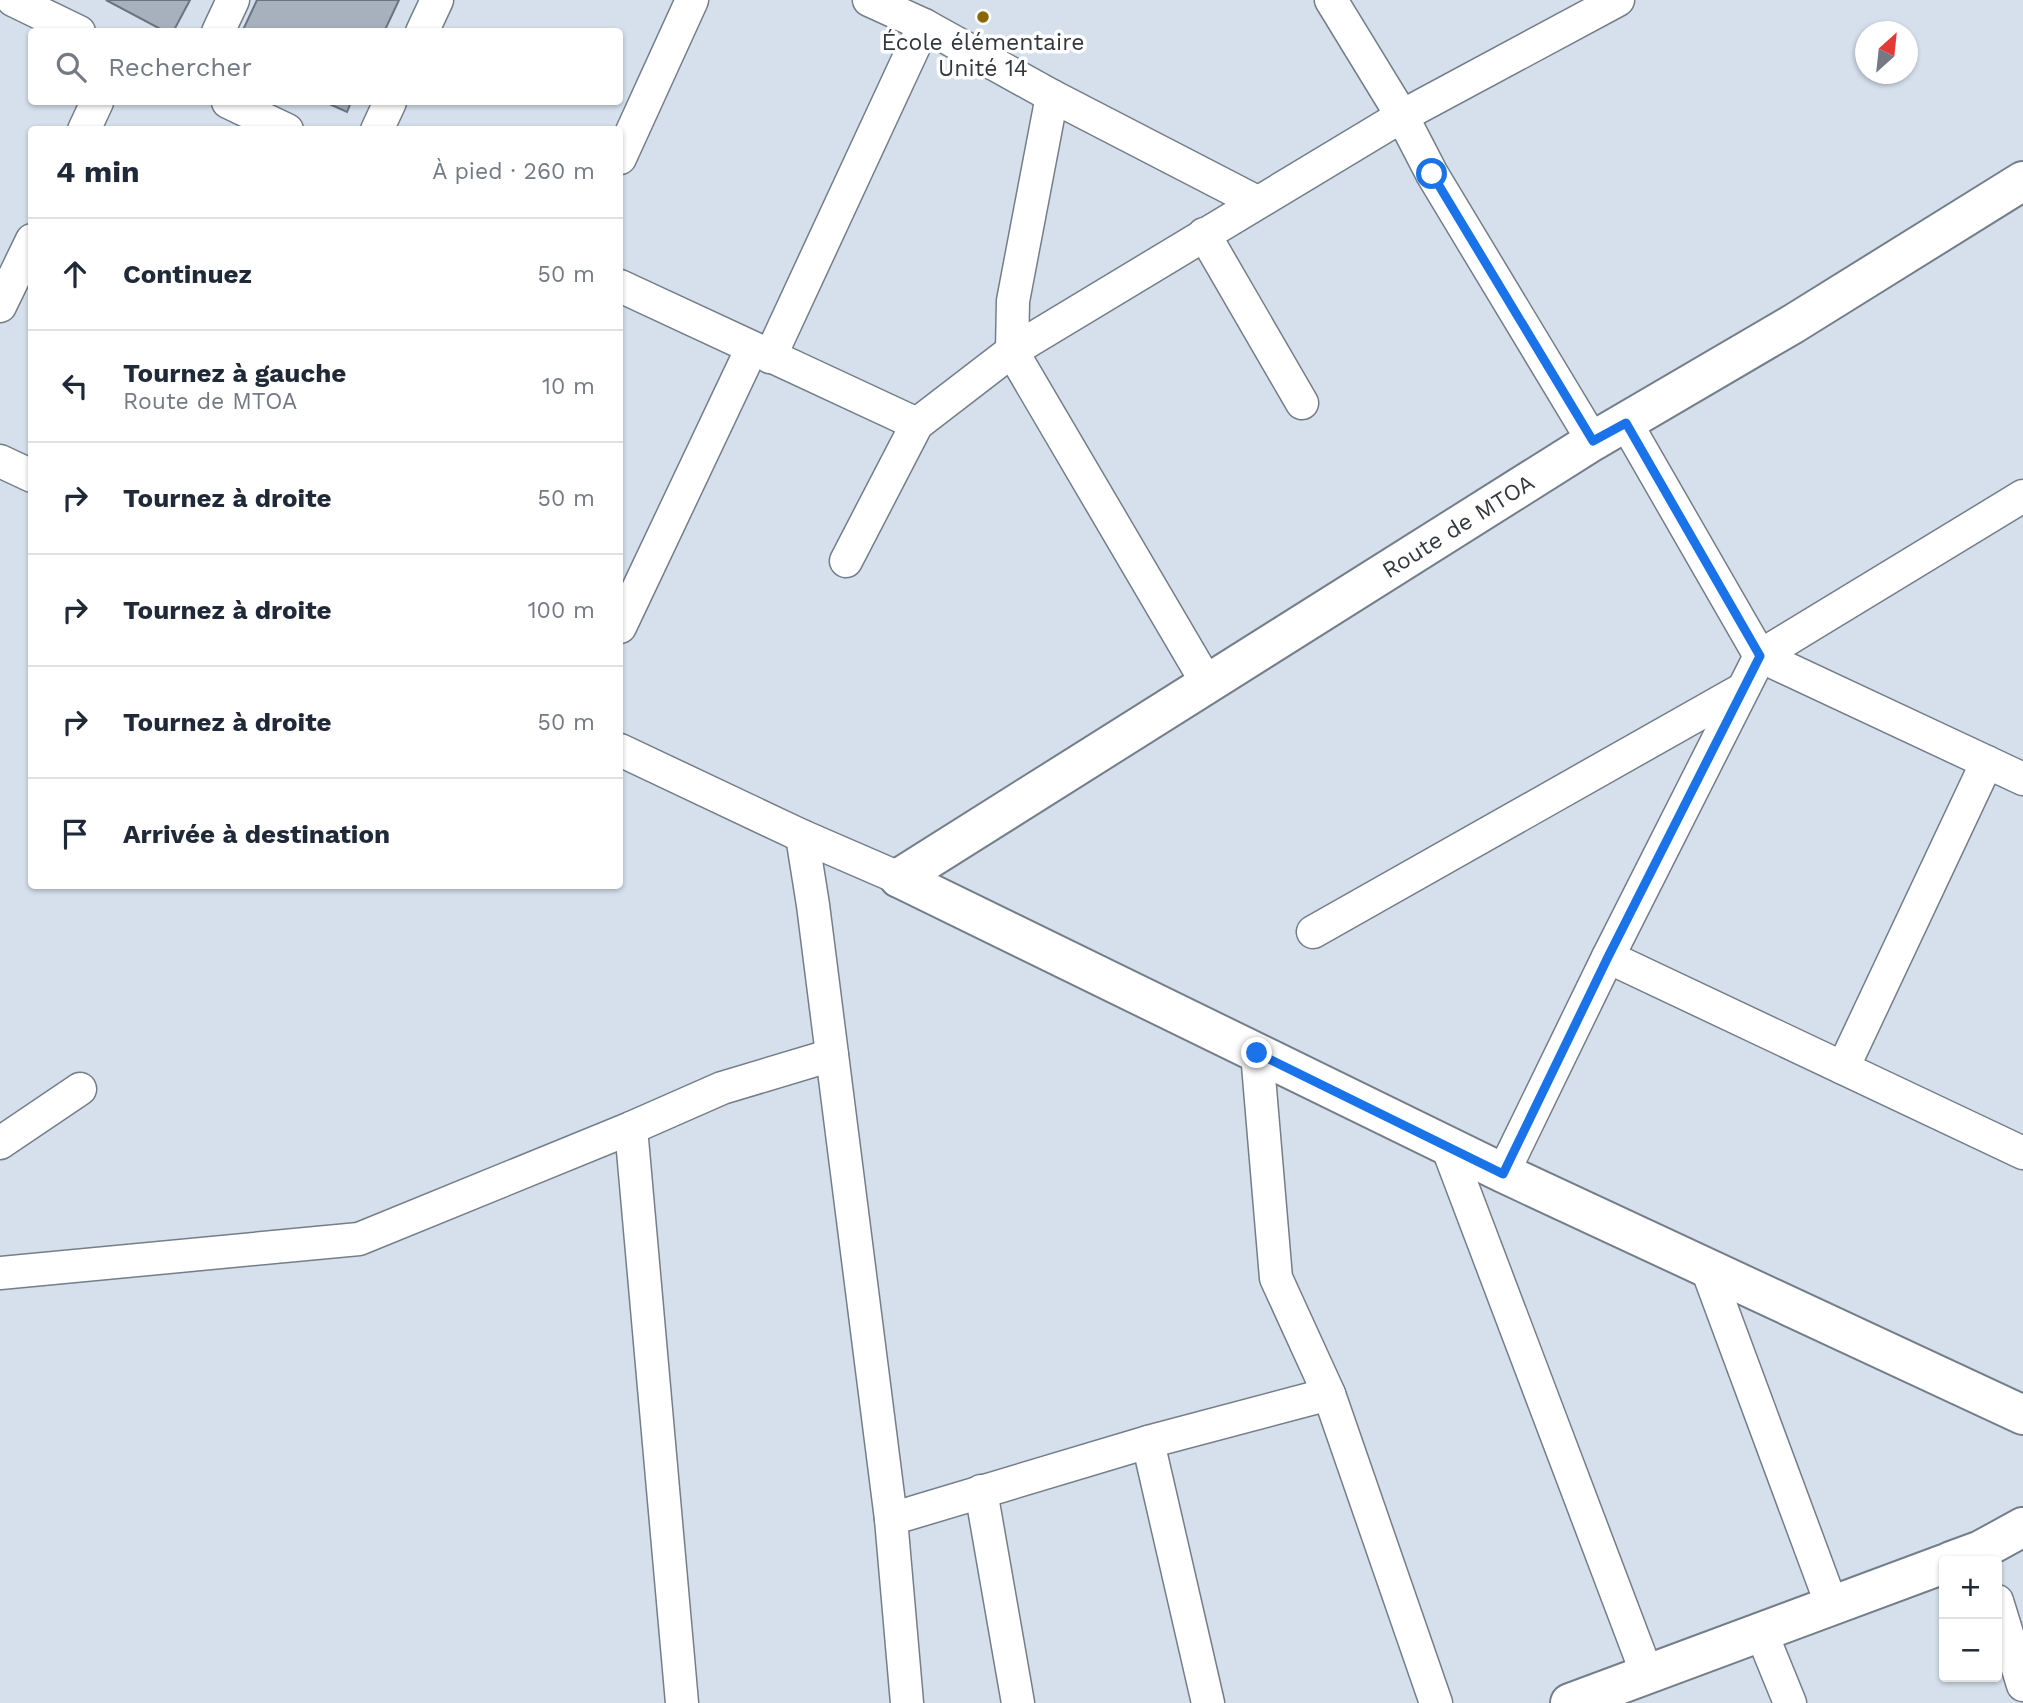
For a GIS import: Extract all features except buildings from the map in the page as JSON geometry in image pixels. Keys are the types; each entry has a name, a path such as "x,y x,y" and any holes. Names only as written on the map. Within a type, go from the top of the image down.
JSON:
{"street":[{"path":"13,0 71,28"},
{"path":"220,28 233,0"},
{"path":"424,28 437,0"},
{"path":"623,151 692,0"},
{"path":"869,0 924,25 1052,96 1257,202"},
{"path":"1331,0 1593,441"},
{"path":"846,561 917,424 1012,351 1402,117 1618,0"},
{"path":"623,621 761,353 924,25"},
{"path":"1052,96 1013,301 1012,351 1208,683"},
{"path":"86,126 96,105"},
{"path":"234,105 279,126"},
{"path":"379,126 389,105"},
{"name":"Route de MTOA","path":"899,878 1593,441 2023,181"},
{"path":"1204,234 1302,403"},
{"path":"0,306 28,248"},
{"path":"623,287 917,424"},
{"path":"1626,423 1760,656 2022,778"},
{"path":"1503,1174 1608,957 1760,656 2023,496"},
{"path":"1313,932 1743,689"},
{"path":"623,751 802,836 899,878 1503,1174 2023,1415"},
{"path":"1843,1068 1987,762"},
{"path":"802,836 891,1518 907,1703"},
{"path":"1608,957 2023,1153"},
{"path":"1257,1053 1276,1278 1329,1394 1436,1703"},
{"path":"0,1273 359,1239 722,1088 832,1055"},
{"path":"0,1143 80,1089"},
{"path":"631,1128 682,1703"},
{"path":"1447,1146 1647,1674"},
{"path":"1707,1269 1832,1606"},
{"path":"891,1518 1148,1442 1329,1394"},
{"path":"1148,1442 1208,1703"},
{"path":"981,1491 1017,1703"},
{"path":"1975,1556 2023,1527"},
{"path":"1575,1702 1939,1566"},
{"path":"2002,1617 2023,1685"},
{"path":"1761,1632 1790,1703"}],"place":[{"name":"École élémentaire Unité 14","path":"983,17"}],"route":[{"path":"1257,1053 1503,1174 1608,957 1760,656 1626,423 1593,441 1432,174"}]}
